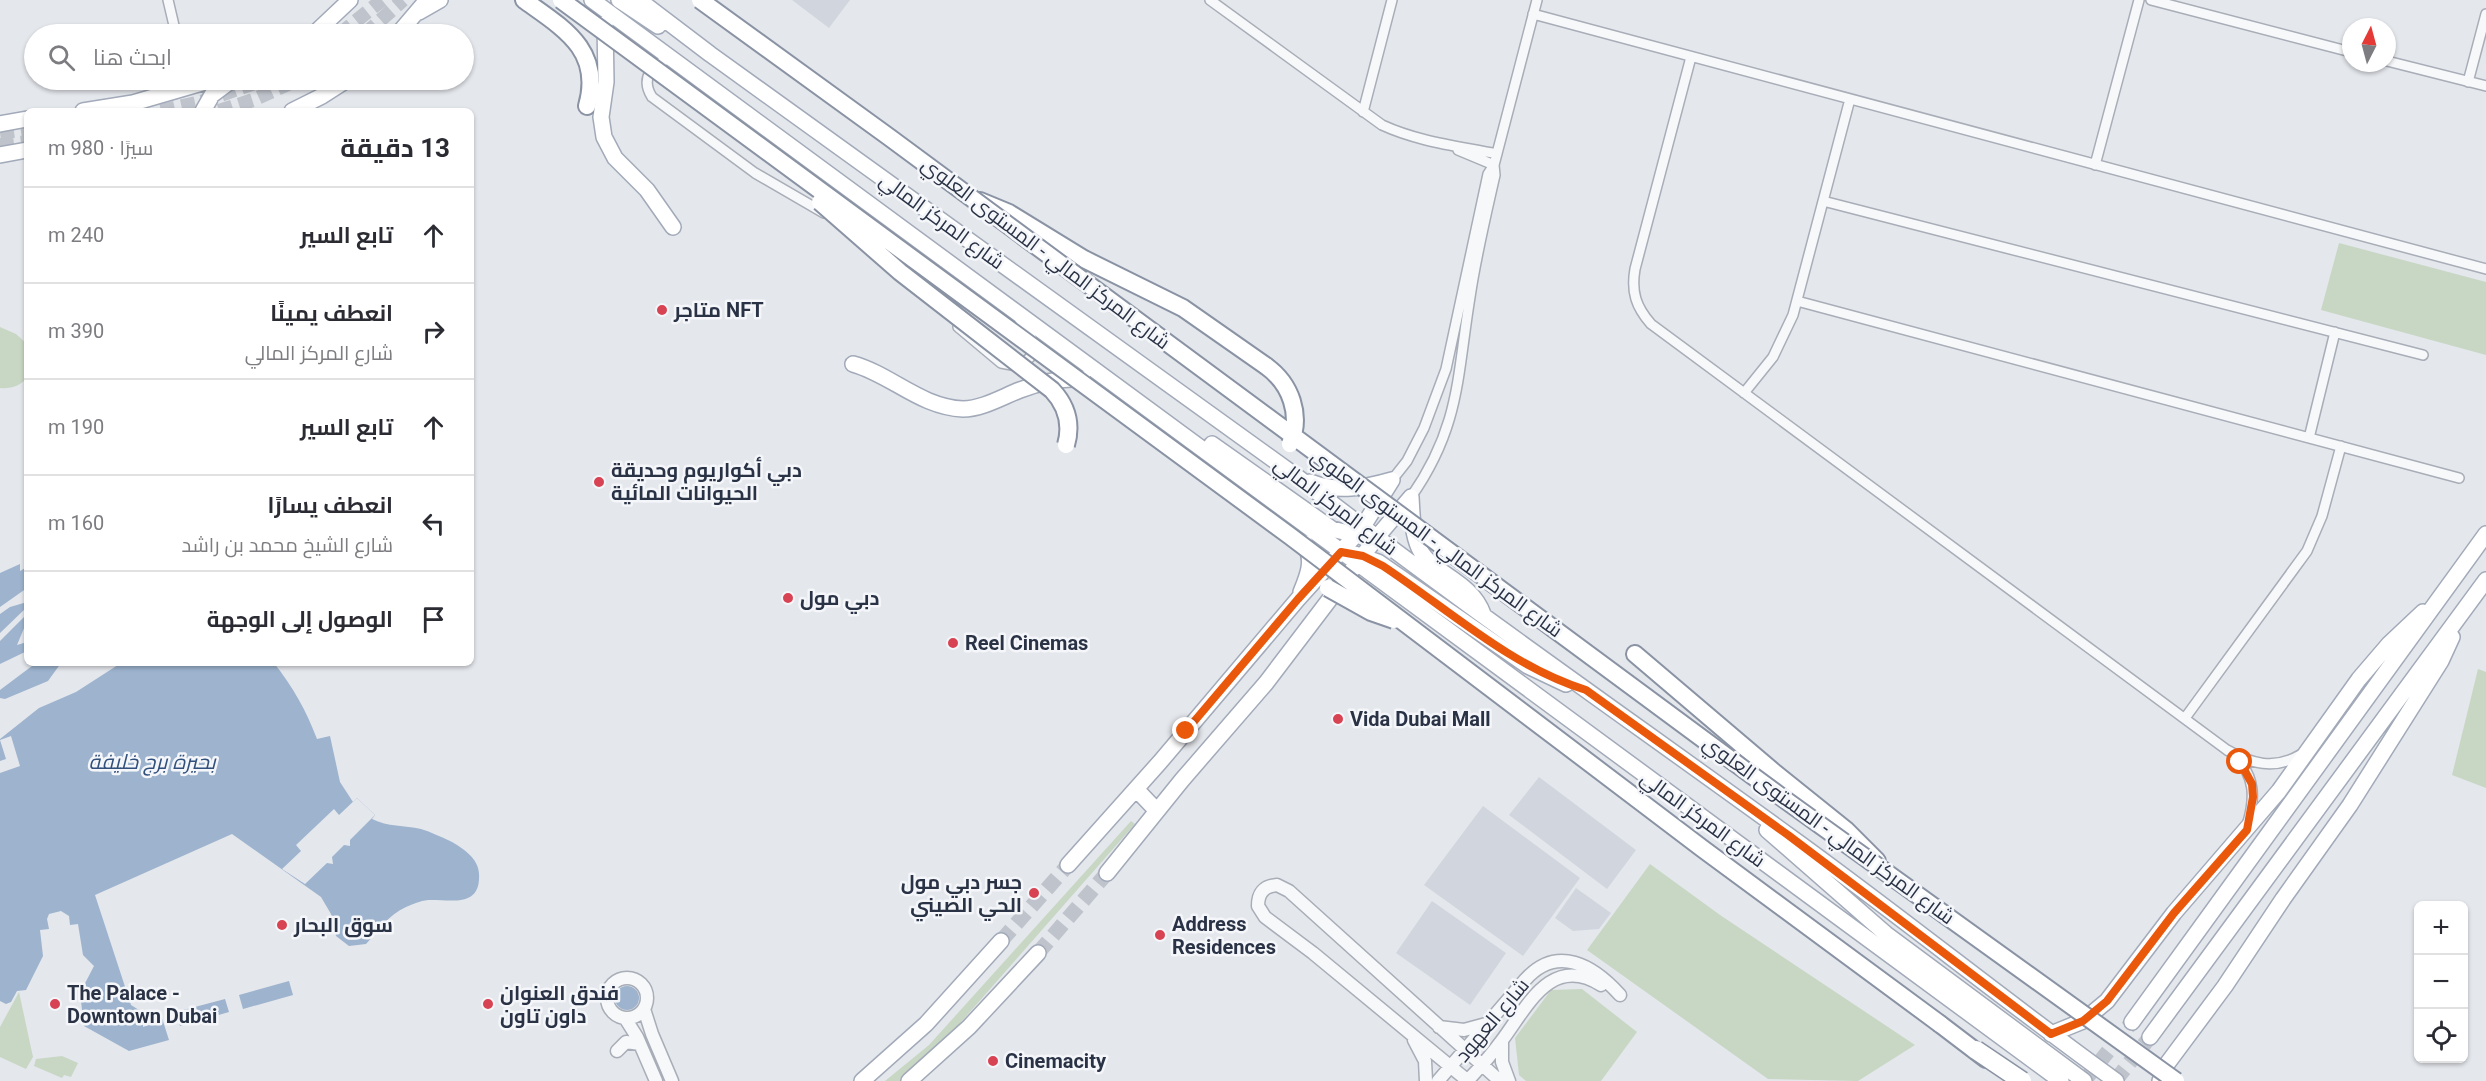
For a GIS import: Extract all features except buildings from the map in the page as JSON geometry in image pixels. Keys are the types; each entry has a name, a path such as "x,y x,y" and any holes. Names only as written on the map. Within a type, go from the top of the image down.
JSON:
{"highway":[{"path":"524,0 574,38 585,56 590,75 591,92 587,106"},
{"path":"561,0 1405,622 1703,849 2021,1081"},
{"name":"شارع المركز المالي - المستوى العلوي","path":"700,0 972,198 1765,785 2176,1081"},
{"path":"786,166 825,207 900,272 1052,390 1067,413 1069,427 1066,445"},
{"path":"972,198 1009,213 1068,251 1182,308 1273,371 1288,391 1294,407 1294,432 1288,447"},
{"path":"1328,588 1379,615 1405,622"},
{"path":"1635,654 1846,830 1888,873"},
{"path":"1976,1050 2011,1081"}],"main road":[{"path":"325,24 350,0"},
{"path":"406,24 425,0"},
{"path":"414,15 440,0"},
{"path":"592,0 602,15 606,31 606,82 601,117 604,137 615,158 647,190 673,227"},
{"name":"شارع المركز المالي","path":"592,0 1341,552"},
{"path":"619,0 681,42 710,54"},
{"name":"شارع المركز المالي","path":"639,0 710,54 1296,476 1341,511 1359,531 1377,537 1484,617 1867,893 2116,1081"},
{"path":"102,108 133,103 178,90"},
{"path":"205,108 212,95 219,90"},
{"path":"298,108 331,90"},
{"path":"0,124 24,120"},
{"path":"0,155 24,151"},
{"path":"853,364 871,369 927,402 963,409 975,408 1029,387 1061,380 1082,378 1114,384"},
{"path":"1135,399 1164,410 1332,530 1359,531"},
{"path":"1296,476 1337,489 1359,489 1392,480"},
{"path":"1068,865 1359,531 1392,480"},
{"path":"1107,873 1266,682 1377,537 1411,497"},
{"path":"1411,497 1412,519 1422,553 1469,592 1484,617"},
{"path":"1279,507 1309,554 1309,570 1298,599"},
{"path":"1332,530 1340,526 1341,511"},
{"path":"2132,1022 2486,534"},
{"path":"1341,552 1374,568 1528,666 1566,684 1586,690"},
{"name":"شارع المركز المالي","path":"1374,568 1408,603 2059,1081"},
{"path":"2150,1037 2486,580"},
{"path":"1321,612 1351,593 1360,591 1370,591 1408,603"},
{"path":"2051,1034 2083,1021 2107,1001 2174,913 2247,830 2378,656 2400,632 2438,602"},
{"path":"2160,1081 2168,1064 2225,986 2376,765 2441,662 2458,617"},
{"path":"1710,781 1870,921 2084,1081"},
{"path":"1136,789 1157,811"},
{"path":"862,1081 926,1024 1001,941"},
{"path":"909,1081 969,1027 1038,953"},
{"path":"2001,1038 2014,1060 2021,1081"}],"street":[{"path":"168,0 174,24"},
{"path":"1210,0 1382,125 1403,134 1455,148 1497,154"},
{"path":"1363,112 1392,0"},
{"path":"1392,480 1410,456 1424,429 1446,369 1488,174 1494,165 1537,0"},
{"path":"2095,165 2139,0"},
{"path":"2151,0 2342,49"},
{"path":"1533,14 2486,269"},
{"path":"2468,82 2486,14"},
{"path":"1691,57 1635,269 1633,284 1635,299 1641,313 1651,324 2228,750 2242,759 2267,764 2292,760 2308,751"},
{"path":"671,58 657,64 649,73 647,86 656,102 755,173 834,220 994,358 1009,366 1017,366 1031,357 1034,340 1004,305"},
{"path":"2396,63 2486,86"},
{"path":"1744,393 1764,370 1787,330 1797,301 1850,99"},
{"path":"1455,148 1494,165"},
{"path":"1411,497 1434,462 1452,415 1472,283 1495,175 1494,165"},
{"path":"1823,201 2423,355"},
{"path":"1797,301 2459,478"},
{"path":"2309,438 2336,332"},
{"path":"2185,718 2307,551 2322,516 2341,446"},
{"path":"2228,750 2247,772 2252,784 2253,797 2247,830"},
{"path":"1472,1076 1465,1051 1283,887 1271,885 1265,889 1258,899 1258,906 1265,917 1451,1067 1463,1068 1472,1076 1486,1081"},
{"name":"شارع العهود","path":"1438,1081 1530,975 1542,966 1570,961 1584,966 1605,980 1620,995 1587,977 1556,978 1538,991 1502,1041 1472,1076"},
{"path":"656,1081 640,1044 625,1018 613,1012 607,997 609,989 619,979 632,978 643,984 648,995 644,1010 672,1081"},
{"path":"625,1018 644,1010"},
{"path":"1438,1027 1464,1030 1490,1022"},
{"path":"1409,1032 1425,1061 1426,1081"},
{"path":"1502,1041 1502,1062 1509,1081"},
{"path":"617,1052 626,1042 640,1044"},
{"path":"1472,1076 1500,1081"},
{"path":"2059,1081 2075,1081"}],"shaded area":[{"path":"792,0 850,0 829,28"},
{"path":"1539,777 1636,850 1607,889 1509,815"},
{"path":"1483,806 1580,878 1523,956 1424,885"},
{"path":"1576,888 1611,913 1599,929 1573,931 1555,918"},
{"path":"1432,901 1506,953 1470,1005 1396,953"}],"green space":[{"path":"2339,243 2486,282 2486,355 2321,310"},
{"path":"0,327 16,334 24,341 24,381 15,386 0,388"},
{"path":"2478,669 2486,672 2486,788 2452,775"},
{"path":"1131,821 1135,824 947,1038 900,1081 885,1081 929,1045"},
{"path":"1650,864 1720,915 1915,1045 1858,1081 1768,1079 1587,950"},
{"path":"1582,989 1637,1032 1601,1081 1526,1081 1519,1075 1515,1038 1551,990"},
{"path":"19,992 33,1057 26,1069 0,1057 0,1027"},
{"path":"62,1056 78,1063 71,1077 64,1075 62,1078 34,1066 36,1059"}],"water":[{"path":"20,564 20,571 24,569 24,590 0,607 0,573"},
{"path":"24,603 24,610 0,633 0,614 10,607"},
{"path":"24,617 24,628 17,645 24,643 24,652 0,664 0,641"},
{"path":"32,666 59,666 48,681 5,699 0,698 0,690"},
{"name":"بحيرة برج خليفة","path":"116,666 276,666 298,699 317,739 330,736 340,782 353,802 357,798 375,815 372,819 425,830 450,841 465,851 473,859 478,869 478,885 475,893 462,900 428,900 409,906 389,919 366,944 349,946 336,936 331,914 321,897 232,834 95,895 131,1005 142,1012 143,1027 149,1025 147,1018 161,1015 169,1040 129,1051 84,1026 80,993 94,966 83,955 78,924 70,925 69,916 61,911 49,914 47,919 49,929 40,930 43,956 26,990 17,991 11,1002 6,1004 0,1001 0,739 39,708 76,692"},
{"path":"289,981 293,995 243,1009 239,995"},
{"path":"627,986 636,989 639,998 636,1007 627,1010 618,1007 615,998 618,989"},
{"path":"225,999 229,1012 180,1026 176,1012"}],"pier":[{"path":"11,736 20,766 0,773 0,761 6,759 0,740"},
{"path":"357,798 375,815 350,840 350,846 344,845 332,857 333,864 327,863 305,884 282,869 301,851 296,845 334,809 339,815"}],"tunnel":[{"path":"352,24 382,0"},
{"path":"376,24 403,0"},
{"path":"174,108 201,102 235,90"},
{"path":"228,108 275,90"},
{"path":"0,133 24,129"},
{"path":"0,145 24,142"},
{"path":"1001,941 1068,865"},
{"path":"1038,953 1107,873"},
{"path":"2084,1081 2132,1022"},
{"path":"2115,1081 2150,1037"}],"place":[{"name":"متاجر NFT","path":"662,310"},
{"name":"دبي أكواريوم وحديقة الحيوانات المائية","path":"599,482"},
{"name":"دبي مول","path":"788,598"},
{"name":"Reel Cinemas","path":"953,643"},
{"name":"Vida Dubai Mall","path":"1338,719"},
{"name":"جسر دبي مول الحي الصيني","path":"1034,893"},
{"name":"سوق البحار","path":"282,925"},
{"name":"Address Residences","path":"1160,935"},
{"name":"The Palace - Downtown Dubai","path":"55,1004"},
{"name":"فندق العنوان داون تاون","path":"488,1004"},
{"name":"Cinemacity","path":"993,1061"}],"route":[{"path":"1186,731 1341,552 1363,556 1378,562 1528,666 1566,684 1586,690 1867,893 2051,1034 2083,1021 2107,1001 2174,913 2247,830 2252,810 2252,784 2240,762"}]}
